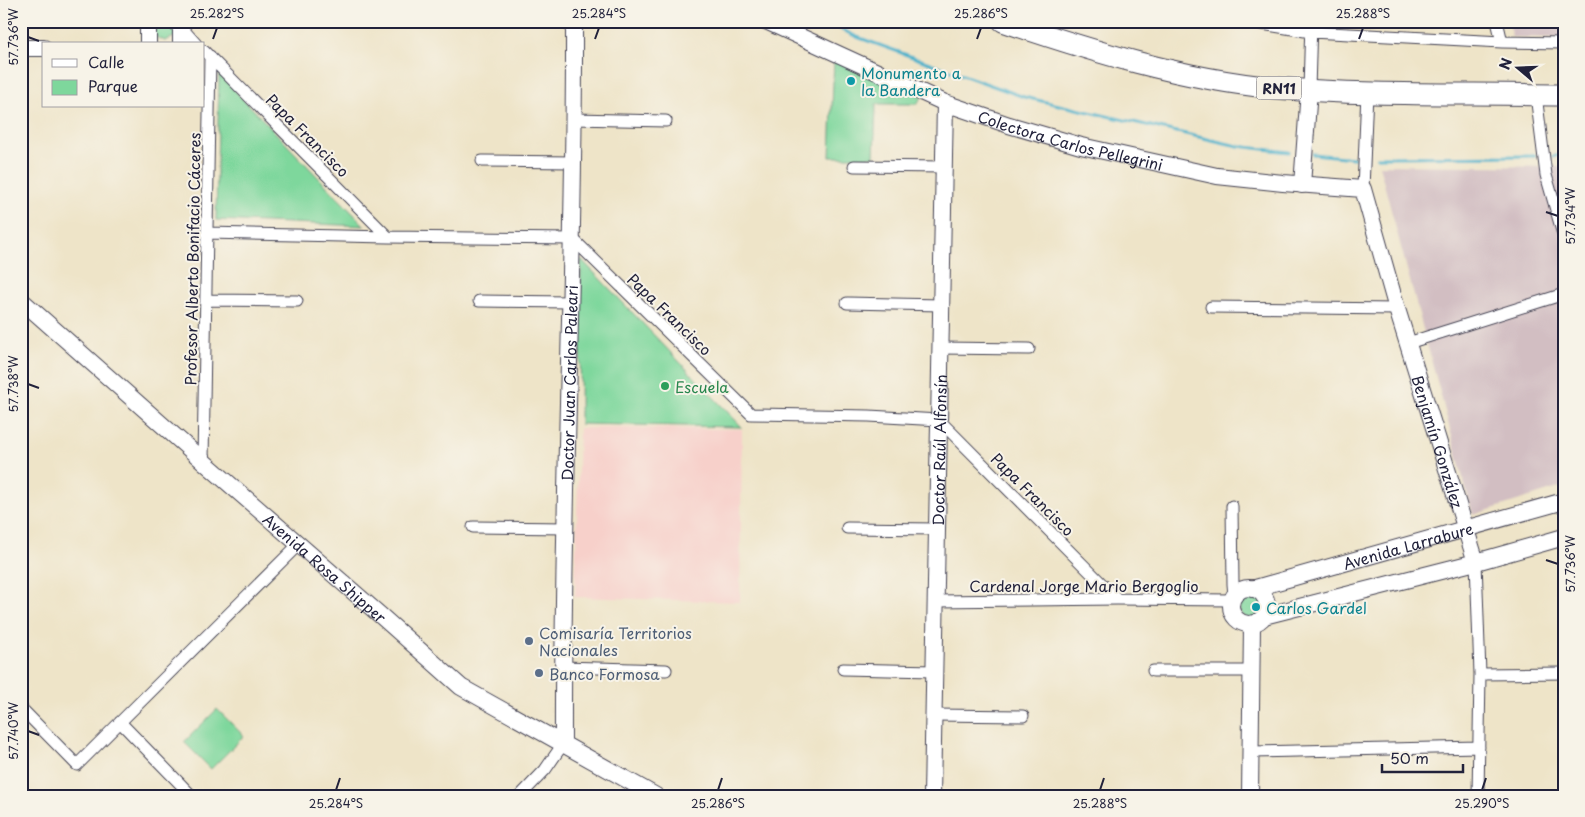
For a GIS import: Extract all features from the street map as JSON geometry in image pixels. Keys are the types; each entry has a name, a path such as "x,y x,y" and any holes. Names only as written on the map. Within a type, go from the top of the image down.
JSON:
{"highway":[{"name":"RN11","path":"1003,21 1134,62 1200,76 1273,88 1367,92 1564,95"}],"street":[{"path":"148,21 148,42"},
{"name":"Doctor Juan Carlos Paleari","path":"563,744 563,667 573,239 574,21"},
{"name":"Colectora Carlos Pellegrini","path":"766,21 945,103 1034,133 1148,162 1217,176 1363,189"},
{"path":"1243,21 1502,42 1564,43"},
{"path":"1496,21 1502,42"},
{"path":"1302,185 1309,90 1311,26"},
{"path":"179,31 193,42"},
{"path":"21,48 42,48"},
{"name":"Profesor Alberto Bonifacio Cáceres","path":"203,461 208,234 207,54"},
{"name":"Papa Francisco","path":"207,54 388,237"},
{"name":"Benjamín González","path":"1367,92 1363,189 1397,309 1476,562 1480,674 1478,796"},
{"path":"1536,95 1546,175 1564,238"},
{"name":"Doctor Raúl Alfonsín","path":"932,796 945,103"},
{"path":"574,119 666,122"},
{"path":"482,161 573,162"},
{"path":"854,166 944,167"},
{"path":"208,234 573,239"},
{"name":"Papa Francisco","path":"573,239 752,414 869,416 939,420 1116,599"},
{"path":"1408,343 1564,294"},
{"name":"Avenida Rosa Shipper","path":"21,300 461,687 656,796"},
{"path":"206,300 297,301"},
{"path":"479,300 572,302"},
{"path":"847,303 941,305"},
{"path":"1211,307 1397,309"},
{"path":"941,348 1029,349"},
{"name":"Avenida Larrabure","path":"1252,589 1564,501"},
{"path":"1232,506 1233,598 1231,610 1236,620 1241,623 1258,620"},
{"path":"473,527 566,528"},
{"path":"848,528 937,529"},
{"name":"Avenida Larrabure","path":"1258,620 1476,562 1564,536"},
{"path":"21,708 76,765 300,544"},
{"path":"1233,598 1242,590 1252,589 1265,599 1266,611 1258,620 1252,672 1250,796"},
{"name":"Cardenal Jorge Mario Bergoglio","path":"936,601 1233,598"},
{"path":"563,667 666,670"},
{"path":"843,669 934,671"},
{"path":"1153,670 1252,672"},
{"path":"1480,674 1564,674"},
{"path":"934,715 1023,716"},
{"path":"120,722 192,796"},
{"path":"520,796 545,770 563,744"},
{"path":"1251,752 1480,747"}],"shaded area":[{"path":"1508,21 1564,21 1564,38 1512,37"},
{"path":"1379,165 1564,167 1564,486 1473,515"},
{"path":"579,428 742,429 740,602 575,597"}],"green space":[{"path":"155,21 168,21 176,29 174,37 165,41 154,36"},
{"path":"834,59 922,97 917,104 876,104 874,157 830,157"},
{"path":"219,74 365,226 216,220"},
{"path":"581,259 742,427 580,424"},
{"path":"1251,595 1260,598 1263,607 1260,616 1251,619 1242,616 1239,607 1242,598"},
{"path":"217,709 244,736 211,769 184,742"}],"waterway":[{"path":"824,21 857,37 1024,97 1238,146 1289,152"},
{"path":"1313,154 1354,158"},
{"path":"1553,156 1564,155"},
{"path":"1377,157 1535,156"}],"place":[{"name":"Monumento a la Bandera","path":"851,81"},
{"name":"Escuela","path":"665,386"},
{"name":"Carlos Gardel","path":"1256,607"},
{"name":"Comisaría Territorios Nacionales","path":"529,641"},
{"name":"Banco Formosa","path":"539,673"}]}
